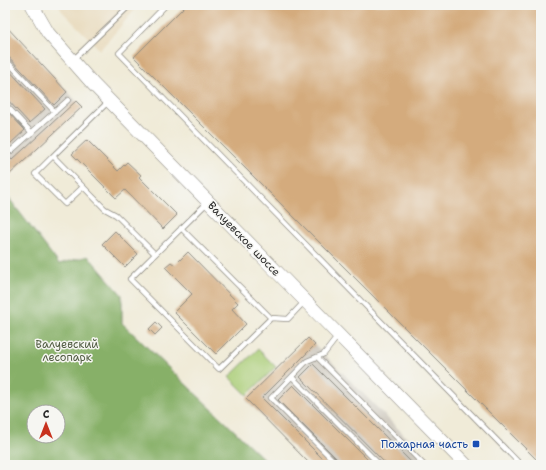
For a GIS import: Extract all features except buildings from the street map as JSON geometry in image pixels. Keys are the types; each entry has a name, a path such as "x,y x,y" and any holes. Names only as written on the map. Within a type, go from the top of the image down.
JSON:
{"main road":[{"name":"Валуевское шоссе","path":"32,5 48,33 72,62 466,465"}],"lane":[{"path":"72,62 130,5"},
{"path":"166,5 119,53 521,465"},
{"path":"5,59 55,112"},
{"path":"5,145 11,151 68,100"},
{"path":"83,187 65,204 35,174 109,101"},
{"path":"5,104 32,133"},
{"path":"53,156 105,209 116,215 155,254"},
{"path":"209,201 130,279 220,369 271,318 288,318 305,301"},
{"path":"181,228 271,318"},
{"path":"338,465 271,398 307,361 324,354 339,335"},
{"path":"317,357 424,465"},
{"path":"292,377 380,465"}],"shaded area":[{"path":"59,5 139,5 100,50 61,10"},
{"path":"5,25 82,107 5,173"},
{"path":"308,338 434,465 311,465 246,400"}],"green space":[{"name":"Валуевский лесопарк","path":"5,193 59,264 88,256 122,295 122,323 270,465 5,465"},
{"path":"258,349 276,367 247,395 229,377"}],"place":[{"name":"Пожарная часть","path":"476,444"}]}
